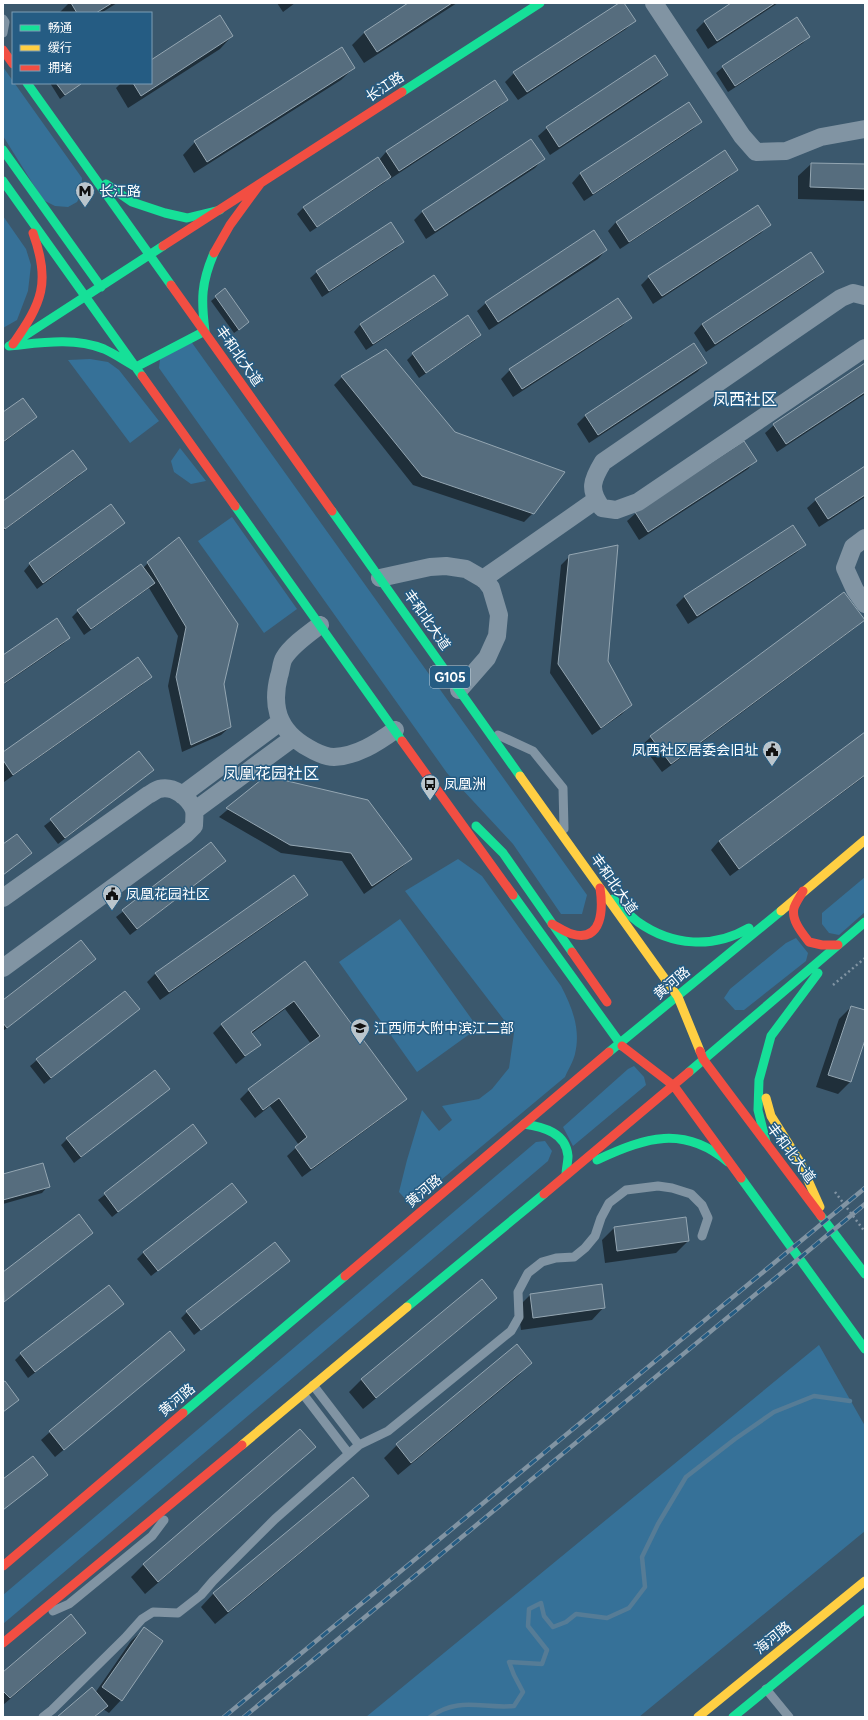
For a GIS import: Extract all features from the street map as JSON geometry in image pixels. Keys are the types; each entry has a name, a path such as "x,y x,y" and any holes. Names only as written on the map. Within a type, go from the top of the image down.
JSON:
{"main road":[{"name":"长江路","path":"8,347 86,298 540,3"},
{"path":"3,50 12,63"},
{"name":"丰和北大道","path":"28,84 678,997 703,1059 865,1274"},
{"path":"3,150 101,287"},
{"path":"92,173 132,202 165,213 187,218 220,210"},
{"path":"3,181 619,1044 674,1086 865,1349"},
{"path":"136,367 204,331 202,300 205,273 216,246 260,184"},
{"path":"8,347 28,324 39,303 44,281 41,251 24,210"},
{"path":"8,347 42,343 74,342 103,349 136,367"},
{"path":"433,783 503,853 611,1007"},
{"name":"黄河路","path":"3,1566 524,1124 865,840"},
{"path":"552,924 571,934 584,936 596,929 601,920 603,908 600,888"},
{"path":"600,888 640,922 657,931 684,940 704,943 738,935 803,891"},
{"path":"803,891 794,909 795,918 801,930 809,942 838,945"},
{"path":"3,1643 674,1086 703,1059 865,922"},
{"path":"766,1142 758,1110 759,1080 771,1036 838,945"},
{"path":"623,1025 630,1035"},
{"path":"759,1080 771,1116 800,1162 817,1203 865,1264"},
{"path":"524,1124 545,1127 555,1133 565,1144 568,1156 566,1175"},
{"path":"566,1175 629,1144 666,1136 687,1139 706,1146 730,1163"},
{"name":"海河路","path":"733,1717 760,1681 865,1581"},
{"name":"海河路","path":"698,1717 760,1681 865,1609"}],"street":[{"path":"654,3 742,136 756,152 786,151 822,137 865,129"},
{"path":"865,296 853,293 841,298 604,462 596,475 592,486 599,504 616,510 638,502 865,348"},
{"path":"487,583 599,504"},
{"path":"865,538 853,547 846,568 855,590 865,604"},
{"path":"380,578 430,567 446,566 466,569 487,583 499,615 497,636 487,658 459,690"},
{"path":"320,625 303,638 284,658 275,703 280,722 293,738 307,748 332,757 362,751 380,741 395,730"},
{"path":"182,795 280,722"},
{"path":"194,812 293,738"},
{"path":"3,898 148,795 159,789 173,790 182,795 190,803 194,812 194,826 186,834 3,968"}],"lane":[{"path":"3,19 5,22 3,33"},
{"path":"488,731 533,751 563,788 565,838"},
{"path":"43,1717 104,1660 142,1619 154,1612 178,1613 202,1595 213,1581 275,1519 359,1445 388,1431 511,1331 519,1317 518,1292 528,1273 542,1262 556,1258 574,1257 585,1248 595,1236 601,1218 609,1203 626,1190 658,1186 672,1188 691,1194 702,1205 708,1218 702,1236"},
{"path":"313,1385 359,1445"},
{"path":"303,1394 349,1454"},
{"path":"26,1623 69,1604 146,1541 152,1536 184,1492"},
{"path":"760,1681 789,1717"}],"path":[{"path":"830,987 865,958"},
{"path":"831,1188 865,1232"}],"shaded area":[{"path":"3,67 12,80 12,84 15,84 82,178 81,194 77,202 68,207 55,206 43,200 3,136"},
{"path":"3,216 26,249 31,265 28,291 17,320 3,328"},
{"path":"190,340 587,895 582,914 561,914 513,844 447,773 159,368 160,359"},
{"path":"90,359 108,362 119,370 159,421 130,443 68,360"},
{"path":"180,448 206,481 191,484 174,472 171,461"},
{"path":"232,517 297,609 264,633 198,541"},
{"path":"458,859 482,876 561,986 572,1010 576,1027 577,1045 572,1063 565,1077 411,1205 399,1192 422,1110 439,1131 452,1120 442,1106 479,1099 492,1089 509,1068 514,1033 405,891"},
{"path":"865,877 865,912 839,935 829,933 822,924 822,913"},
{"path":"400,919 478,1028 417,1072 339,962"},
{"path":"796,938 808,953 806,961 744,1010 735,1010 724,998 730,989 786,943"},
{"path":"634,1066 644,1077 646,1085 573,1146 563,1127 628,1069"},
{"path":"545,1141 552,1151 548,1161 3,1624 3,1595 536,1142"},
{"path":"819,1345 865,1426 865,1531 639,1717 366,1717"}],"building":[{"path":"71,3 112,3 98,12 76,12"},
{"path":"408,3 452,3 377,52 364,32"},
{"path":"619,3 624,3 636,21 527,92 513,72"},
{"path":"731,3 775,3 717,41 704,21"},
{"path":"220,15 233,36 141,96 134,84 152,84 152,59"},
{"path":"797,17 810,37 735,86 722,66"},
{"path":"342,47 355,68 207,162 194,141"},
{"path":"655,55 668,75 559,147 546,127"},
{"path":"495,80 508,100 399,171 386,151"},
{"path":"57,84 81,84 65,95"},
{"path":"689,102 702,122 593,194 580,173"},
{"path":"531,139 545,159 435,231 422,211"},
{"path":"725,150 738,170 629,242 616,222"},
{"path":"378,157 391,177 317,227 303,207"},
{"path":"811,163 865,164 865,189 810,187"},
{"path":"758,205 771,225 662,296 648,276"},
{"path":"391,222 404,242 329,291 316,271"},
{"path":"594,230 607,250 498,322 485,302"},
{"path":"811,252 824,272 715,344 702,324"},
{"path":"434,275 448,295 373,344 360,324"},
{"path":"225,288 249,322 239,330 215,296"},
{"path":"618,298 632,318 522,389 509,369"},
{"path":"468,315 481,335 426,373 412,353"},
{"path":"694,343 707,363 598,435 585,415"},
{"path":"386,349 455,432 565,472 534,514 422,476 341,376"},
{"path":"865,363 865,392 786,444 773,424"},
{"path":"23,398 37,417 3,442 3,412"},
{"path":"744,441 757,461 648,532 635,512"},
{"path":"73,450 87,469 5,529 3,526 3,501"},
{"path":"865,466 865,495 828,519 815,499"},
{"path":"111,504 125,523 43,583 29,563"},
{"path":"793,525 806,545 697,616 684,596"},
{"path":"179,537 238,624 224,684 231,727 191,745 176,677 186,627 147,562"},
{"path":"618,545 608,661 632,705 601,728 558,664 569,555"},
{"path":"141,564 155,583 91,629 77,610"},
{"path":"844,592 865,620 671,764 650,736"},
{"path":"57,618 70,638 3,684 3,655"},
{"path":"138,657 152,677 13,775 3,760 3,752"},
{"path":"865,732 865,775 739,869 719,841"},
{"path":"139,751 154,770 65,838 50,819"},
{"path":"266,776 368,800 412,859 372,886 351,853 290,845 226,808"},
{"path":"17,834 32,853 3,875 3,844"},
{"path":"211,842 226,861 137,929 122,910"},
{"path":"294,875 308,895 169,992 155,973"},
{"path":"81,940 96,959 7,1028 3,1023 3,1000"},
{"path":"305,961 407,1099 311,1169 295,1147 307,1137 279,1098 263,1110 248,1089 320,1036 294,1001 251,1032 261,1045 245,1056 221,1024"},
{"path":"125,991 140,1009 51,1078 36,1059"},
{"path":"851,1006 865,1010 865,1040 851,1082 828,1075"},
{"path":"155,1070 170,1089 81,1157 66,1138"},
{"path":"193,1124 207,1143 118,1212 104,1193"},
{"path":"43,1163 50,1187 3,1200 3,1174"},
{"path":"232,1183 247,1202 158,1271 143,1252"},
{"path":"79,1214 93,1233 4,1302 3,1272"},
{"path":"686,1217 689,1241 617,1251 614,1227"},
{"path":"275,1242 290,1261 201,1330 186,1311"},
{"path":"482,1279 497,1298 376,1398 361,1379"},
{"path":"602,1284 605,1308 533,1318 530,1294"},
{"path":"109,1285 124,1304 35,1372 20,1353"},
{"path":"170,1331 185,1350 64,1450 49,1431"},
{"path":"517,1344 532,1363 411,1463 396,1444"},
{"path":"5,1381 19,1400 3,1412 3,1382"},
{"path":"300,1429 316,1447 158,1582 143,1564"},
{"path":"33,1456 48,1475 3,1510 3,1479"},
{"path":"353,1477 369,1496 228,1612 213,1593"},
{"path":"71,1614 86,1633 10,1698 3,1691 3,1672"},
{"path":"144,1627 163,1641 122,1701 102,1687"},
{"path":"92,1687 108,1706 94,1717 57,1717"}],"waterway":[{"path":"430,1717 451,1707 461,1705 514,1706 523,1692 509,1662 542,1664 547,1650 528,1626 529,1609 541,1603 544,1616 553,1627 566,1622 576,1614 607,1618 629,1608 645,1587 642,1557 658,1524 686,1477 735,1439 774,1412 814,1396 850,1401"}],"railway":[{"path":"224,1717 865,1188"},
{"path":"244,1717 865,1204"}],"traffic: fast":[{"path":"402,92 540,3"},
{"path":"28,84 171,285"},
{"path":"3,150 101,287"},
{"path":"3,181 142,376"},
{"path":"106,184 132,202 165,213 187,218 220,210"},
{"path":"12,344 163,246"},
{"path":"9,346 45,342 80,343 104,349 136,367 205,331 203,310 204,283 214,253"},
{"path":"235,506 402,741"},
{"path":"332,511 520,776"},
{"path":"476,826 503,853 572,952"},
{"path":"513,895 622,1046"},
{"path":"613,899 638,922 651,930 679,940 707,942 735,935 749,928"},
{"path":"609,1052 781,911"},
{"path":"689,1072 865,922"},
{"path":"766,1142 758,1110 759,1080 771,1036 818,973"},
{"path":"524,1124 553,1132 563,1142 568,1156 566,1175"},
{"path":"597,1160 632,1145 664,1138 680,1139 696,1143 712,1150 728,1162"},
{"path":"741,1178 865,1349"},
{"path":"407,1307 544,1194"},
{"path":"821,1216 865,1274"},
{"path":"183,1413 345,1276"},
{"path":"733,1717 865,1609"}],"traffic: slow":[{"path":"520,776 678,997 700,1051"},
{"path":"781,911 865,840"},
{"path":"766,1098 771,1116 800,1162 820,1207"},
{"path":"242,1445 407,1307"},
{"path":"698,1717 865,1581"}],"traffic: jam":[{"path":"3,50 12,63"},
{"path":"163,246 402,92"},
{"path":"214,253 230,225 260,184"},
{"path":"13,344 31,316 41,292 42,265 33,233"},
{"path":"171,285 332,511"},
{"path":"142,376 235,506"},
{"path":"402,741 513,895"},
{"path":"552,924 572,934 582,935 590,933 595,929 601,914 600,888"},
{"path":"803,891 793,913 800,930 809,942 822,945 838,945"},
{"path":"572,952 607,1002"},
{"path":"622,1046 674,1086 741,1178"},
{"path":"700,1051 703,1059 821,1216"},
{"path":"345,1276 609,1052"},
{"path":"544,1194 689,1072"},
{"path":"3,1566 183,1413"},
{"path":"3,1643 242,1445"}],"place":[{"name":"长江路","path":"85,208"},
{"name":"凤西社区居委会旧址","path":"772,767"},
{"name":"凤凰洲","path":"430,801"},
{"name":"凤凰花园社区","path":"112,911"},
{"name":"江西师大附中滨江二部","path":"360,1045"}],"district":[{"name":"凤西社区","path":"745,399"},
{"name":"凤凰花园社区","path":"271,773"}]}
